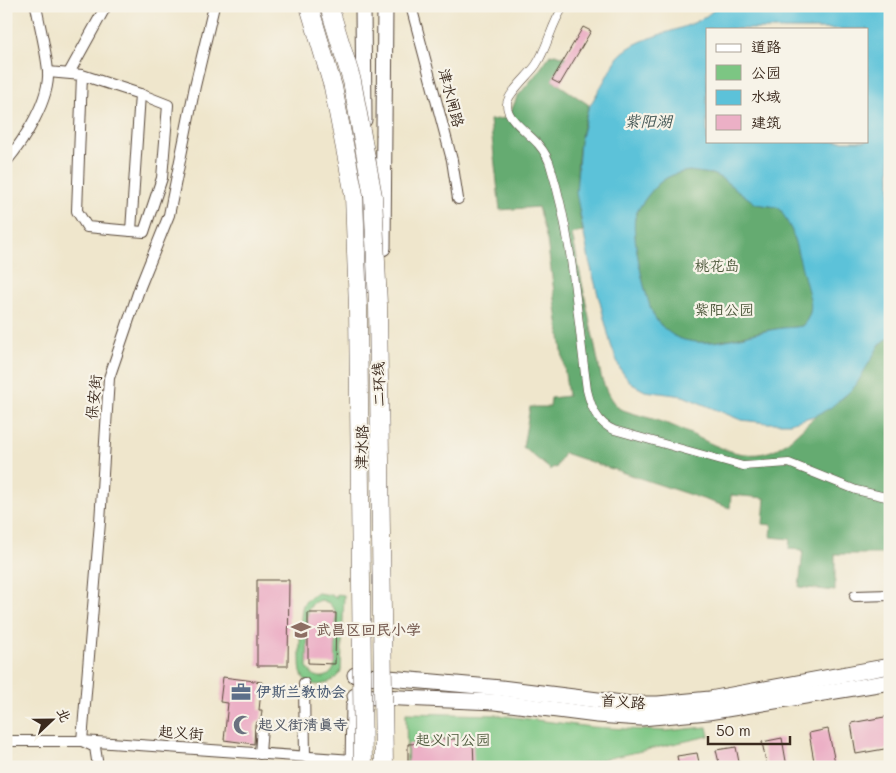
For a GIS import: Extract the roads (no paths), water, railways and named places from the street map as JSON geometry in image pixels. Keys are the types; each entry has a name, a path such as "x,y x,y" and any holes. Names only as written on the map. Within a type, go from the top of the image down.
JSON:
{"highway":[{"name":"二环线","path":"310,6 333,87 354,195 358,308 361,765"},
{"name":"二环线","path":"329,6 352,81 373,196 378,305 384,767"}],"main road":[{"name":"津水路","path":"361,765 355,676 365,316 366,232 363,6"},
{"name":"津水路","path":"361,765 377,698 385,6"},
{"name":"首义路","path":"355,676 501,688 630,704 658,704 710,699 890,666"},
{"name":"首义路","path":"355,696 495,702 604,716 641,718 701,713 890,682"}],"street":[{"path":"6,162 24,138 47,88 48,72 36,6"},
{"path":"69,73 106,6"},
{"name":"保安街","path":"82,741 100,522 109,378 140,287 169,216 195,86 214,6"},
{"name":"津水闸路","path":"411,6 452,160 458,199"},
{"path":"564,6 557,17 538,63 522,83 510,94 507,106 510,116 533,138 545,153 552,170 568,245 587,390 592,407 598,418 605,426 614,430 733,463 753,466 789,463 856,490 890,498"},
{"path":"48,72 82,75 168,105 162,178 144,232 86,227 76,211 82,75"},
{"path":"131,231 140,94"},
{"path":"855,596 890,595"},
{"path":"304,683 305,758"},
{"path":"260,754 262,726"},
{"name":"起义街","path":"6,741 82,741 260,754 361,765"},
{"path":"82,741 95,747 98,767"}],"water":[{"name":"紫阳湖","path":"717,6 890,6 890,337 880,344 856,385 848,393 830,408 817,415 790,423 741,420 683,396 645,391 632,384 620,369 611,345 589,260 576,193 580,142 588,109 618,57 629,48 655,36 696,22","holes":["689,171 712,174 721,178 756,204 777,207 781,210 792,231 810,299 810,313 802,326 779,328 715,342 702,342 678,338 665,330 655,318 640,269 635,239 634,227 638,210 655,187 670,176"]}],"place":[{"name":"武昌区回民小学","path":"301,630"},
{"name":"伊斯兰教协会","path":"241,692"},
{"name":"起义街清真寺","path":"243,725"}],"park label":[{"name":"桃花岛","path":"717,266"},
{"name":"紫阳公园","path":"724,310"},
{"name":"起义门公园","path":"453,740"}]}
